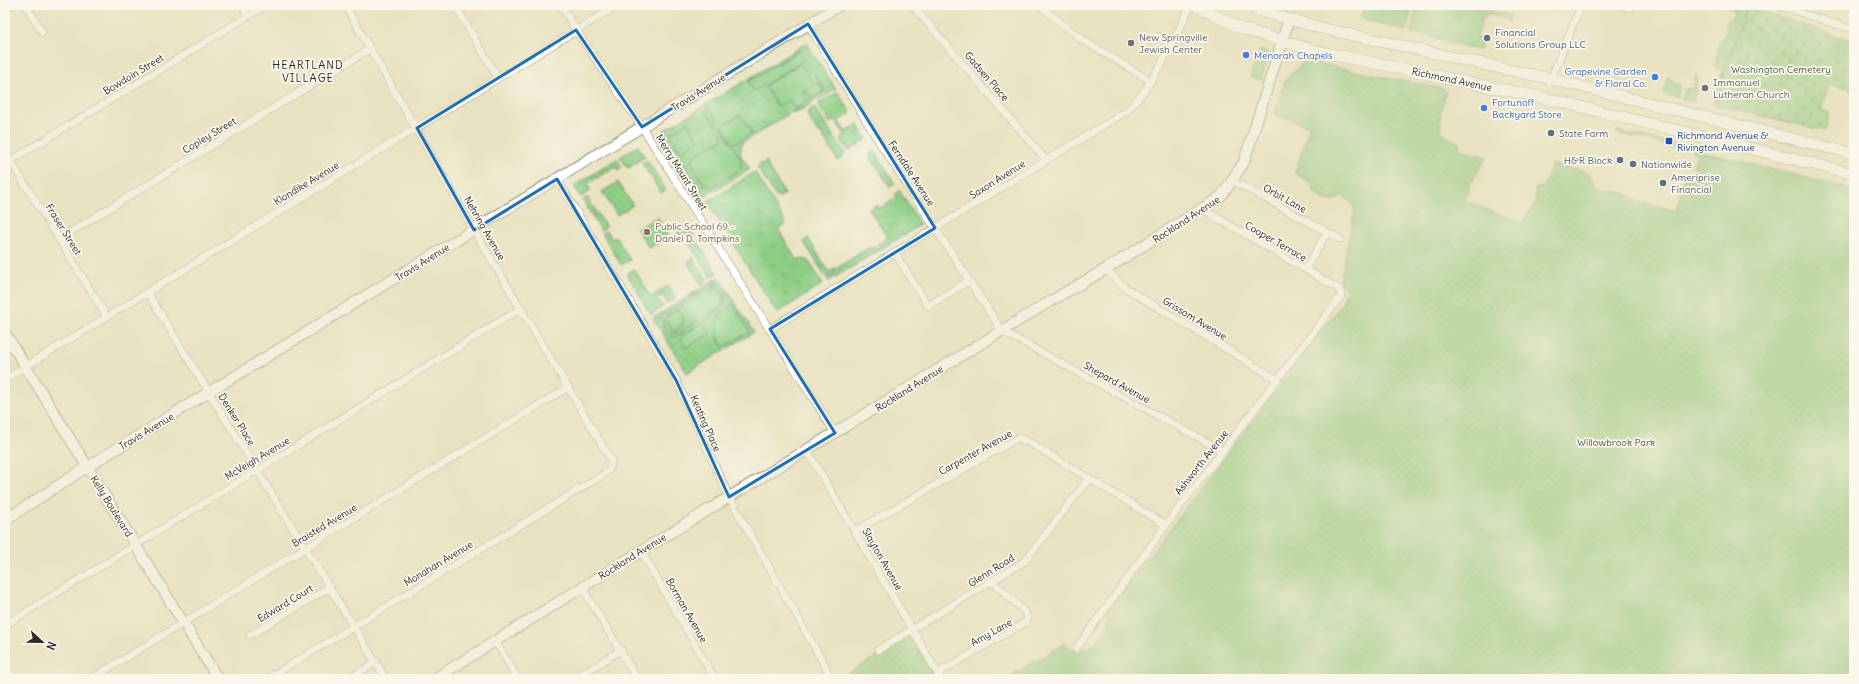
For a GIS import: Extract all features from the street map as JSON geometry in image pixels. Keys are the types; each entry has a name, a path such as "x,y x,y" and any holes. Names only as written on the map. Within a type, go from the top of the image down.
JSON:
{"main road":[{"name":"Richmond Avenue","path":"1196,5 1240,28 1312,50 1553,100 1854,174"},
{"path":"1248,5 1290,19 1380,42 1551,79 1854,154"}],"street":[{"path":"26,5 42,32"},
{"path":"242,5 248,16"},
{"name":"Bowdoin Street","path":"10,161 266,5"},
{"name":"Nehring Avenue","path":"345,5 520,309 611,460"},
{"path":"455,5 498,78"},
{"name":"Merry Mount Street","path":"561,5 576,30 642,127 835,433"},
{"name":"Klondike Avenue","path":"5,379 618,5"},
{"name":"Travis Avenue","path":"5,520 87,467 840,5"},
{"name":"Gadsen Place","path":"912,5 1046,160"},
{"path":"1039,5 1088,43 1152,81"},
{"name":"Saxon Avenue","path":"770,329 1127,111 1138,100 1152,81 1191,5"},
{"path":"1551,79 1581,5"},
{"path":"1620,5 1630,8"},
{"path":"1776,5 1854,30"},
{"name":"Rockland Avenue","path":"434,679 641,550 1106,269 1221,196 1233,181 1246,156 1290,19"},
{"name":"Ferndale Avenue","path":"808,24 872,130 968,281 1002,331"},
{"name":"Copley Street","path":"59,239 370,49"},
{"name":"Fraser Street","path":"5,152 107,317"},
{"name":"Keating Place","path":"557,179 676,380 729,497 827,669 829,679"},
{"name":"Orbit Lane","path":"1233,181 1340,239"},
{"name":"Cooper Terrace","path":"1202,209 1339,289"},
{"path":"1305,269 1327,232"},
{"path":"895,253 928,306 968,281"},
{"name":"Grissom Avenue","path":"1106,269 1124,287 1278,380"},
{"name":"Ashworth Avenue","path":"1076,649 1166,525 1341,296 1339,289"},
{"name":"Denker Place","path":"147,292 386,679"},
{"name":"McVeigh Avenue","path":"5,625 520,309"},
{"name":"Shepard Avenue","path":"1002,331 1223,451"},
{"name":"Kelly Boulevard","path":"5,333 218,679"},
{"name":"Braisted Avenue","path":"91,679 567,388"},
{"name":"Carpenter Avenue","path":"855,531 1015,439 1022,438 1166,525"},
{"name":"Slayton Avenue","path":"808,450 939,676"},
{"name":"Monahan Avenue","path":"267,679 603,475 610,470 612,465 611,460"},
{"name":"Glenn Road","path":"878,650 993,582 1025,561 1089,478"},
{"name":"Borman Avenue","path":"641,550 715,679"},
{"name":"Amy Lane","path":"939,676 1026,622 1028,618 1025,612 993,582"},
{"name":"Edward Court","path":"250,635 330,587"},
{"path":"582,587 637,679"},
{"path":"495,641 518,679"},
{"path":"574,679 621,650"},
{"path":"348,679 376,662"}],"highlighted area":[{"path":"808,24 935,228 770,329 835,433 729,497 676,380 557,179 474,230 417,128 576,30 642,127"}],"green space":[{"path":"1365,5 1462,5 1510,15 1509,22 1507,19 1486,14 1484,19 1481,20 1477,38 1482,40 1480,50 1439,40 1438,35 1436,39 1411,32 1416,11 1409,10 1408,13 1411,14 1407,31 1360,19"},
{"path":"1729,5 1747,7 1719,86 1722,69 1715,68 1719,42 1726,32 1727,23 1735,10 1729,7"},
{"name":"Washington Cemetery","path":"1747,7 1854,41 1854,90 1829,84 1821,109 1830,112 1825,131 1713,104"},
{"path":"806,43 836,89 794,114 793,112 824,91 797,49"},
{"path":"797,49 825,91 742,143 740,154 750,169 704,197 663,131"},
{"path":"1260,50 1267,52 1269,55 1261,80 1250,77"},
{"path":"799,51 804,60 754,91 748,82"},
{"name":"Willowbrook Park","path":"1305,61 1444,89 1446,92 1440,116 1441,129 1445,135 1460,143 1459,149 1487,157 1469,186 1465,201 1522,223 1536,201 1535,189 1544,186 1552,164 1590,173 1594,183 1602,189 1625,193 1643,203 1676,211 1684,178 1690,179 1697,154 1692,149 1854,190 1854,679 1006,679 1065,643 1072,650 1079,651 1094,644 1105,633 1109,619 1108,610 1342,304 1346,291 1340,282 1355,209 1349,200 1342,196 1333,201 1321,198 1314,191 1312,183 1295,173 1310,126 1274,114 1285,80"},
{"path":"801,63 814,85 818,82 824,91 811,99 806,90 802,92 807,102 795,109 789,100 778,107 765,86"},
{"path":"1696,76 1698,79 1693,102 1682,99 1685,89 1693,88"},
{"path":"1667,77 1672,78 1671,83 1680,85 1677,97 1664,94"},
{"path":"838,92 851,113 838,121 846,132 858,124 867,139 849,151 840,139 845,135 835,120 830,123 818,106 819,103"},
{"path":"814,107 844,152 843,158 838,161 820,132 818,133 807,115 808,111"},
{"path":"709,108 741,159 740,165 742,168 711,188 709,185 703,183 691,162 693,157 724,138 706,110"},
{"path":"740,115 752,133 734,144 722,126"},
{"path":"688,122 699,140 681,152 670,134"},
{"path":"1618,131 1682,146 1681,148 1616,133"},
{"path":"638,146 645,157 628,168 620,157"},
{"path":"875,151 895,184 890,187 869,155"},
{"path":"617,159 622,167 618,170 616,166 587,184 591,191 581,197 574,186"},
{"path":"647,160 666,190 661,193 642,163"},
{"path":"766,161 785,194 780,197 776,197 757,167"},
{"path":"755,172 786,224 778,229 796,259 808,260 823,284 777,313 707,202"},
{"path":"618,182 633,205 617,215 602,192"},
{"path":"899,190 920,225 881,249 878,244 888,238 869,209 876,205 879,209 897,197 895,194"},
{"path":"587,197 606,227 601,231 583,200"},
{"path":"657,217 669,235 649,248 637,229"},
{"path":"687,225 717,273 711,278 686,239 683,241 677,232"},
{"path":"607,231 612,239 616,237 630,260 621,265 602,233"},
{"path":"808,238 829,272 836,268 837,270 826,277 804,242"},
{"path":"876,246 879,250 829,281 827,278 840,270 838,267 870,247 871,249"},
{"path":"693,257 707,280 701,284 688,263"},
{"path":"634,269 651,297 668,286 676,299 666,304 665,298 661,296 658,300 664,306 651,315 627,274"},
{"path":"719,277 754,332 687,373 653,318"},
{"path":"717,281 718,283 713,285 722,289 726,297 725,304 719,311 680,335 672,336 666,332 662,321 663,317 658,320 657,318","holes":["711,288 721,292 723,298 719,308 680,332 673,333 666,328 664,322 665,318 674,331 682,326 684,319 679,310 666,317 668,314"]},
{"path":"733,304 748,329 750,329 749,332 723,347 717,335 717,322 722,312"},
{"path":"703,323 710,334 686,348 680,337"},
{"path":"909,637 912,639 936,679 839,679"}],"place":[{"name":"Financial Solutions Group LLC","path":"1487,38"},
{"name":"New Springville Jewish Center","path":"1131,43"},
{"name":"Menorah Chapels","path":"1246,55"},
{"name":"Grapevine Garden & Floral Co.","path":"1655,77"},
{"name":"Immanuel Lutheran Church","path":"1705,88"},
{"name":"Fortunoff Backyard Store","path":"1484,108"},
{"name":"State Farm","path":"1551,133"},
{"name":"Richmond Avenue & Rivington Avenue","path":"1669,141"},
{"name":"H&R Block","path":"1620,160"},
{"name":"Nationwide","path":"1633,164"},
{"name":"Ameriprise Financial","path":"1663,183"},
{"name":"Public School 69 - Daniel D. Tompkins","path":"647,232"}],"district":[{"name":"HEARTLAND VILLAGE","path":"308,71"}]}
